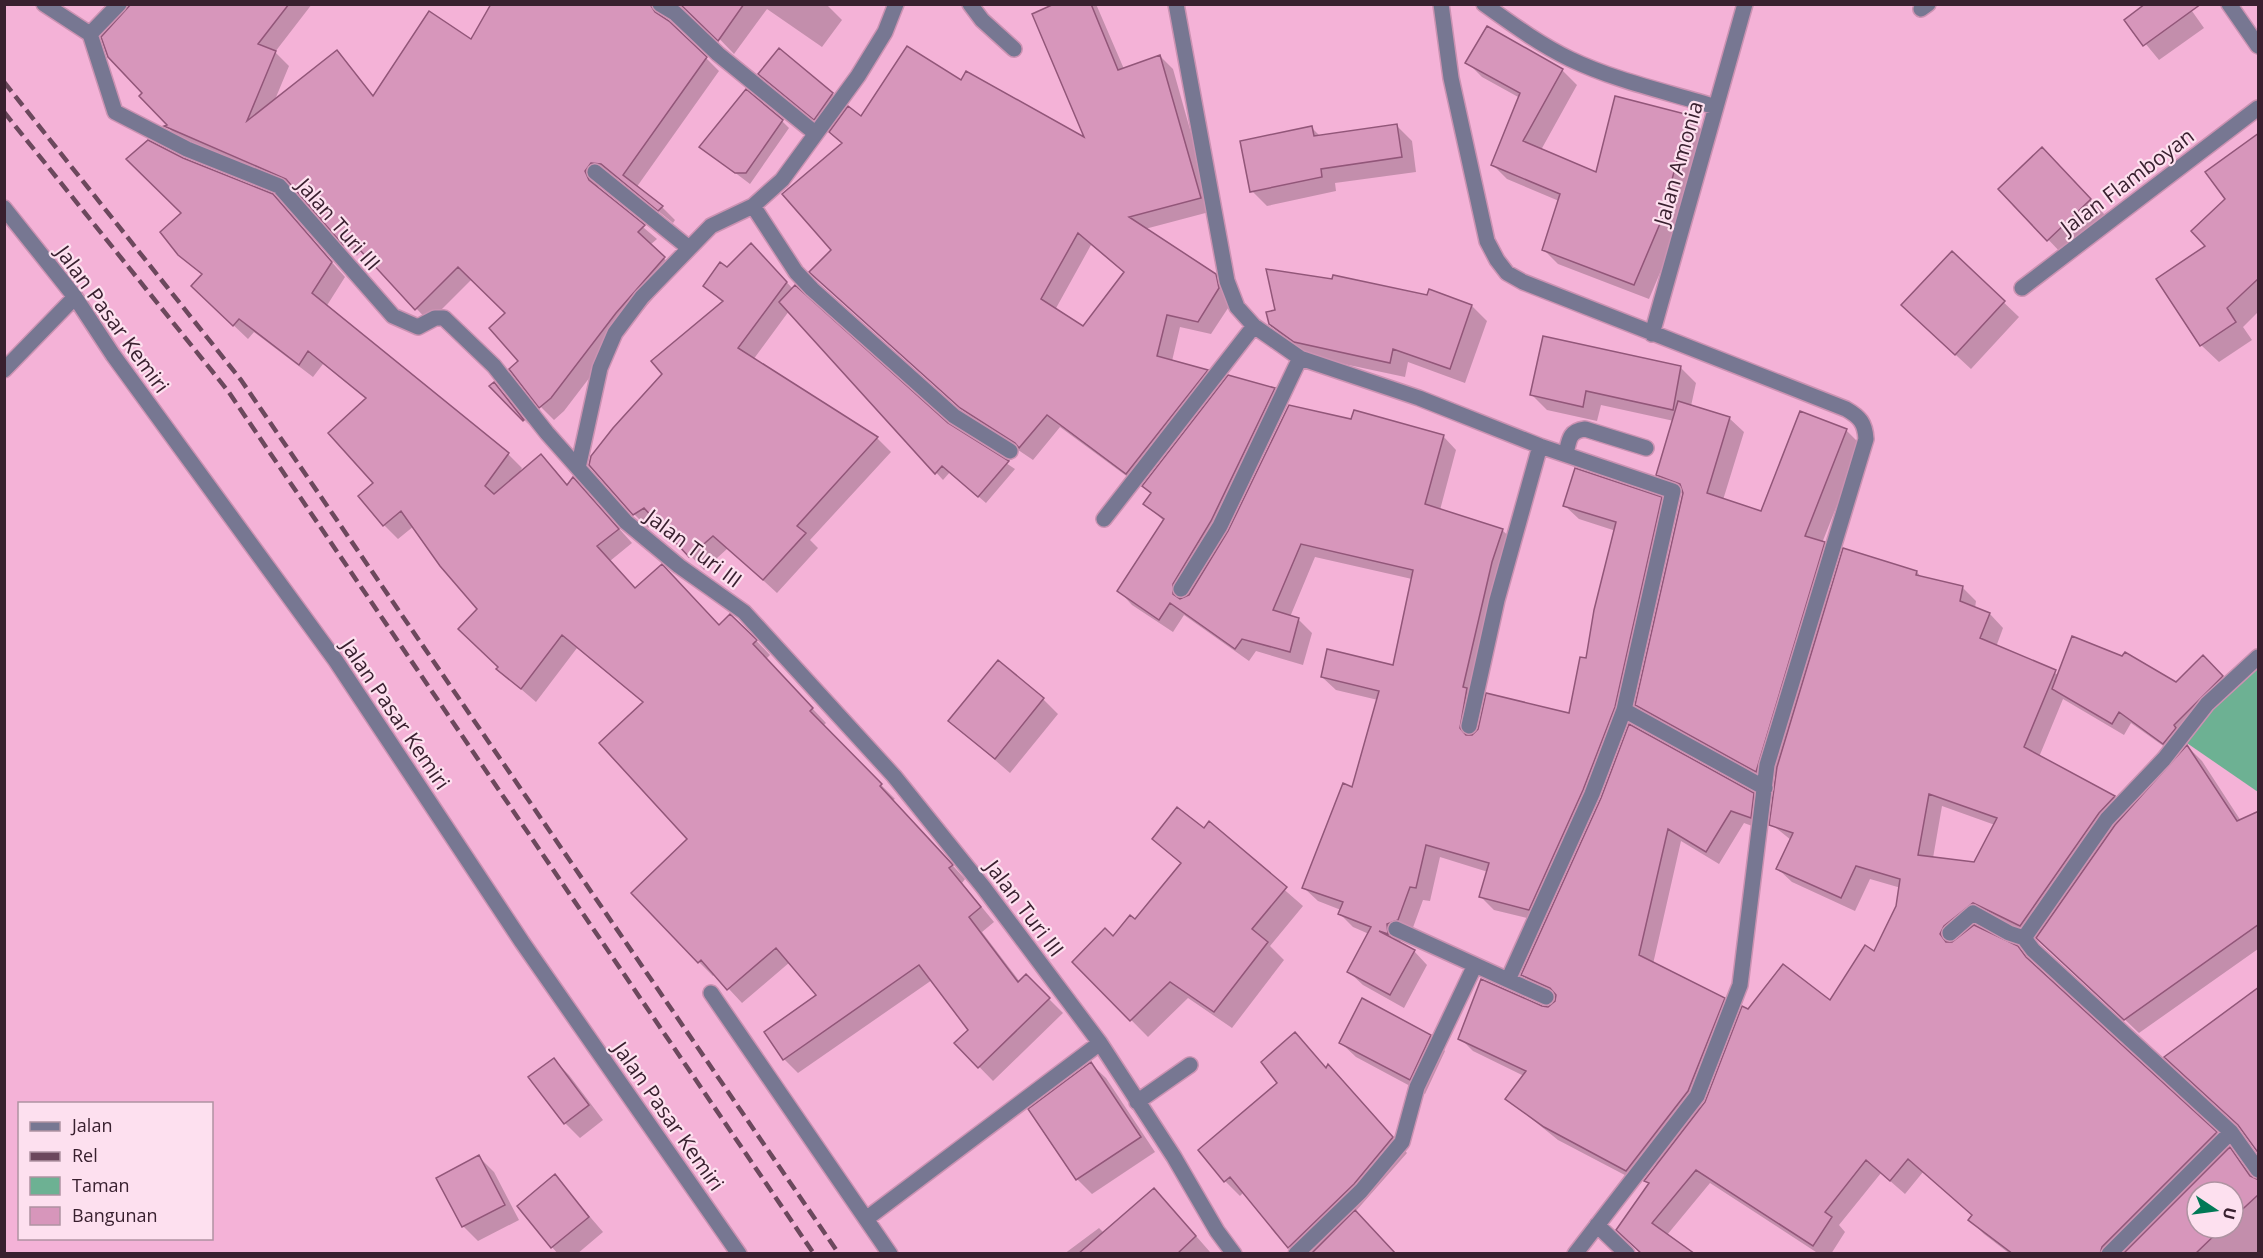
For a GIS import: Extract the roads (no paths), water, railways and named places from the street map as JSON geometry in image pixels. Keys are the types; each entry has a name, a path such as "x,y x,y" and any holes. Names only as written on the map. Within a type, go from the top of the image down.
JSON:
{"street":[{"path":"44,4 90,34 119,4"},
{"path":"660,4 675,14 718,54 815,133"},
{"path":"970,4 982,20 1014,49"},
{"path":"1176,4 1227,281 1238,307 1254,326 1300,358 1419,398 1540,446 1673,490 1624,710 1592,794 1508,980"},
{"path":"1441,4 1451,78 1479,212 1487,241 1497,260 1508,273 1523,282 1652,334 1846,409 1856,415 1865,425 1866,439 1767,765 1740,985 1696,1096 1575,1254"},
{"path":"1484,4 1536,40 1602,73 1716,107"},
{"name":"Jalan Amonia","path":"1652,334 1745,4"},
{"path":"2229,4 2259,46"},
{"path":"578,468 600,368 615,333 642,297 711,226 753,206 782,180 858,76 885,32 892,6"},
{"name":"Jalan Turi III","path":"90,34 115,112 187,148 279,186 393,316 418,327 435,318 444,318 494,366 626,522 679,566 744,612 785,655 901,784 984,888 1100,1043 1174,1157 1217,1231 1234,1254"},
{"name":"Jalan Flamboyan","path":"2022,288 2259,108"},
{"path":"594,172 689,248"},
{"path":"753,206 796,272 812,289 954,416 1010,451"},
{"name":"Jalan Pasar Kemiri","path":"4,208 75,297 112,355 336,661 522,942 732,1250"},
{"path":"4,370 75,297"},
{"path":"1104,519 1254,326"},
{"path":"1181,589 1220,526 1300,358"},
{"path":"1566,454 1570,435 1576,430 1585,429 1646,448"},
{"path":"1469,726 1497,600 1540,446"},
{"path":"2024,938 2107,819 2164,759 2207,704 2259,657"},
{"path":"1624,710 1765,788"},
{"path":"1950,933 1973,913 2024,938 2033,950 2231,1132 2259,1170"},
{"path":"1396,929 1546,997"},
{"path":"1296,1254 1361,1191 1402,1142 1417,1087 1475,965"},
{"path":"711,993 890,1254"},
{"path":"866,1219 1100,1043"},
{"path":"1137,1102 1190,1065"},
{"path":"2109,1254 2231,1132"},
{"path":"1596,1225 1627,1254"}],"railway":[{"path":"4,82 241,380 839,1254"},
{"path":"4,112 228,391 814,1254"}]}
